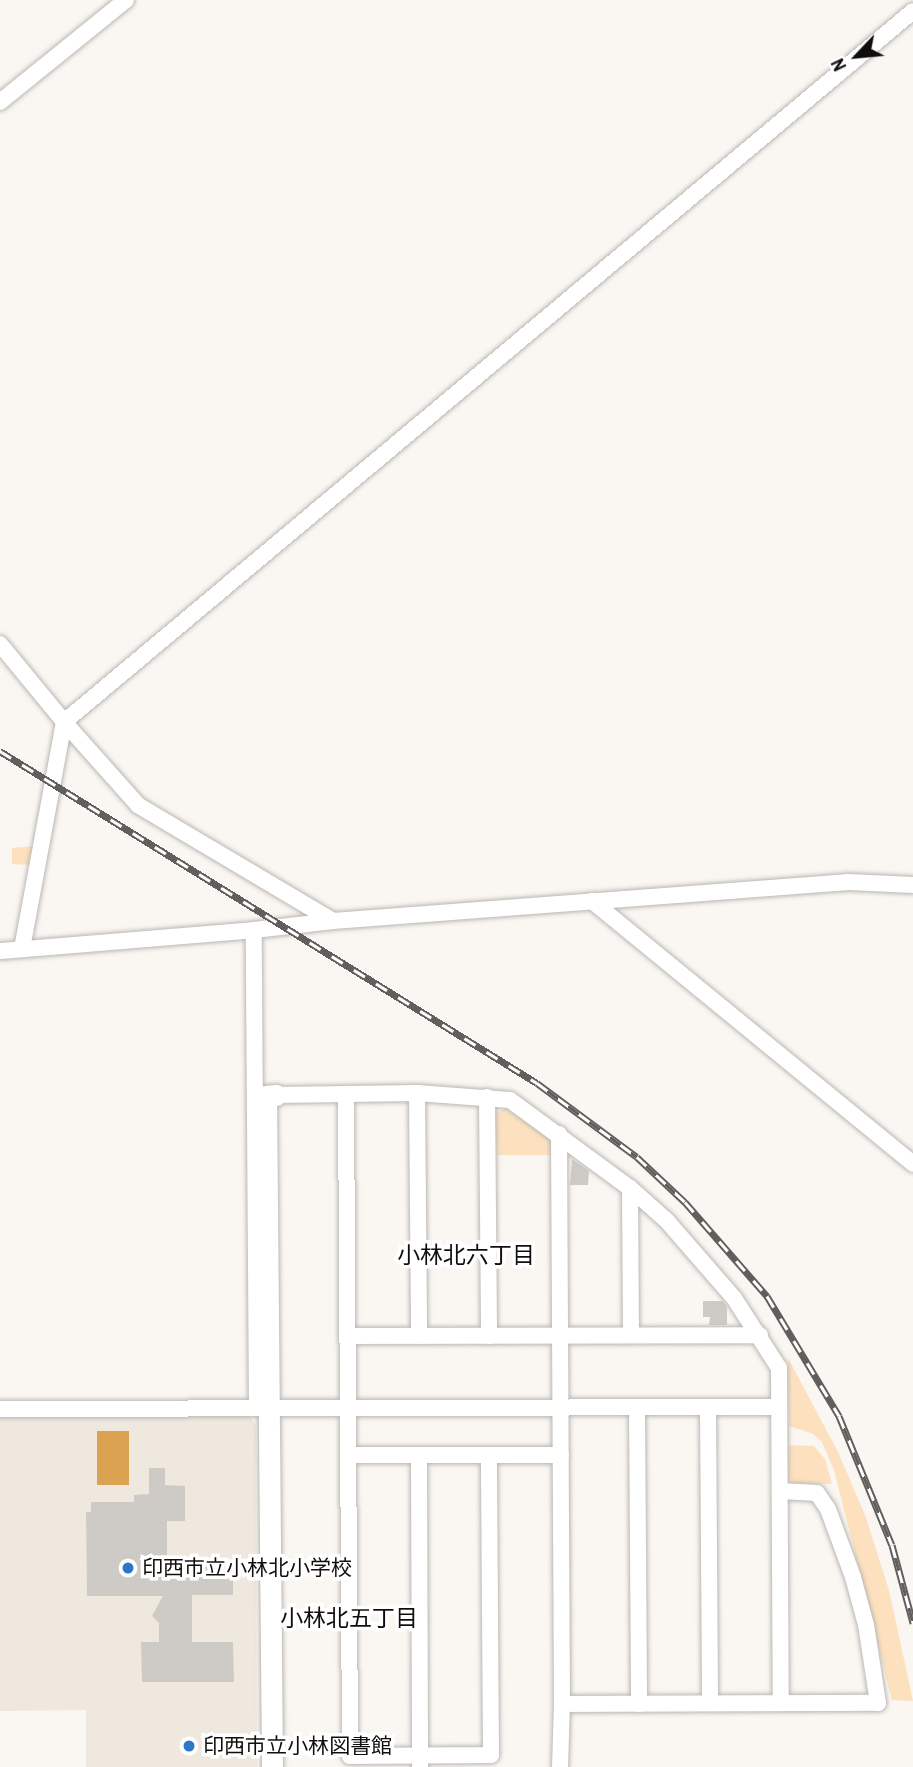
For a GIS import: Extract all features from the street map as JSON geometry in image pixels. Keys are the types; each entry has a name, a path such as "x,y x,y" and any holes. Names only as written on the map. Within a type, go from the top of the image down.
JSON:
{"street":[{"path":"0,102 126,0"},
{"path":"22,949 64,722 913,11"},
{"path":"0,644 64,722 138,805 333,920"},
{"path":"0,951 254,930 333,920 849,882 913,885"},
{"path":"592,901 913,1164"},
{"path":"254,930 272,1767"},
{"path":"263,1408 266,1096 417,1093 510,1100 630,1188 667,1221 734,1298 779,1368 781,1703"},
{"path":"417,1093 419,1336"},
{"path":"346,1094 350,1755 420,1761 491,1755 489,1455"},
{"path":"487,1097 489,1336"},
{"path":"559,1134 560,1767"},
{"path":"630,1188 631,1335"},
{"path":"348,1336 760,1335"},
{"path":"637,1407 639,1704"},
{"path":"708,1407 710,1703"},
{"path":"0,1409 779,1407"},
{"path":"348,1455 561,1455"},
{"path":"419,1455 420,1761"},
{"path":"562,1704 878,1703 866,1625 853,1577 828,1509 817,1493 780,1491"}],"shaded area":[{"path":"35,846 32,865 12,864 12,848"},
{"path":"505,1109 553,1138 552,1155 497,1155 494,1114"},
{"path":"788,1358 838,1452 865,1515 889,1590 913,1701 892,1700 834,1470 822,1442 813,1434 789,1426"},
{"name":"印西市立小林北小学校","path":"248,1414 256,1425 257,1767 86,1767 86,1710 0,1711 0,1416"},
{"path":"97,1431 129,1431 129,1485 97,1485"},
{"path":"785,1445 814,1446 825,1459 832,1484 793,1483 785,1475"}],"building":[{"path":"572,1159 589,1171 588,1185 570,1185"},
{"path":"703,1301 723,1301 727,1307 727,1325 709,1325 710,1317 703,1317"},
{"path":"149,1468 165,1468 165,1485 185,1486 185,1521 167,1521 167,1558 217,1558 217,1574 233,1574 233,1595 192,1595 192,1642 233,1642 234,1682 142,1682 141,1642 159,1642 159,1623 152,1616 163,1596 87,1596 86,1512 91,1512 91,1502 134,1502 134,1495 149,1494"}],"railway":[{"path":"0,751 537,1083 637,1157 685,1202 767,1296 839,1416 892,1545 913,1623"}],"place":[{"name":"印西市立小林北小学校","path":"128,1568"},
{"name":"印西市立小林図書館","path":"189,1746"}],"district":[{"name":"小林北六丁目","path":"466,1255"},
{"name":"小林北五丁目","path":"349,1618"}]}
